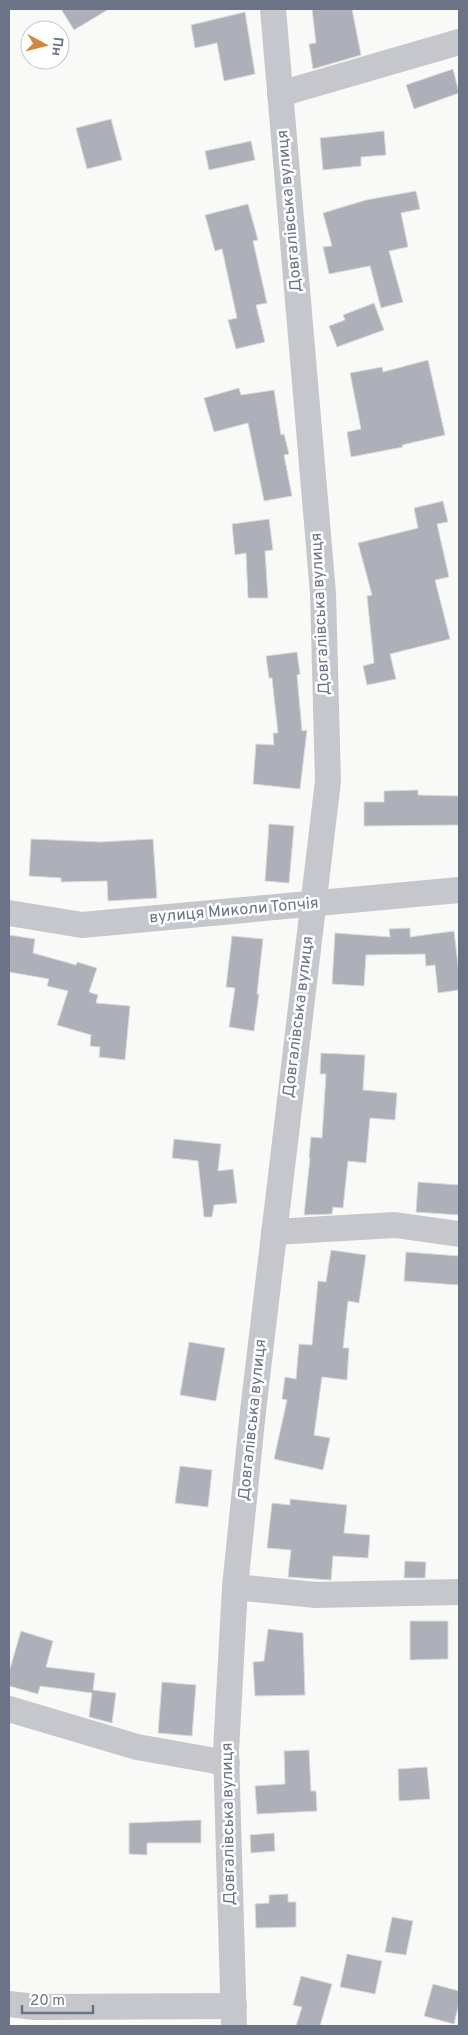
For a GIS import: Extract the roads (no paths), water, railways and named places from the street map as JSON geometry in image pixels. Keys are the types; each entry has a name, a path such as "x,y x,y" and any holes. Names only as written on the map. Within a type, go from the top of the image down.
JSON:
{"street":[{"name":"Довгалівська вулиця","path":"234,2016 227,1763 235,1587 253,1411 328,781 323,593 273,9"},
{"path":"280,94 459,42"},
{"name":"вулиця Миколи Топчія","path":"9,913 82,925 459,890"},
{"path":"274,1232 395,1225 459,1234"},
{"path":"235,1587 316,1595 459,1592"},
{"path":"9,1709 137,1747 227,1763"},
{"path":"9,2004 31,2016 234,2016"}]}
